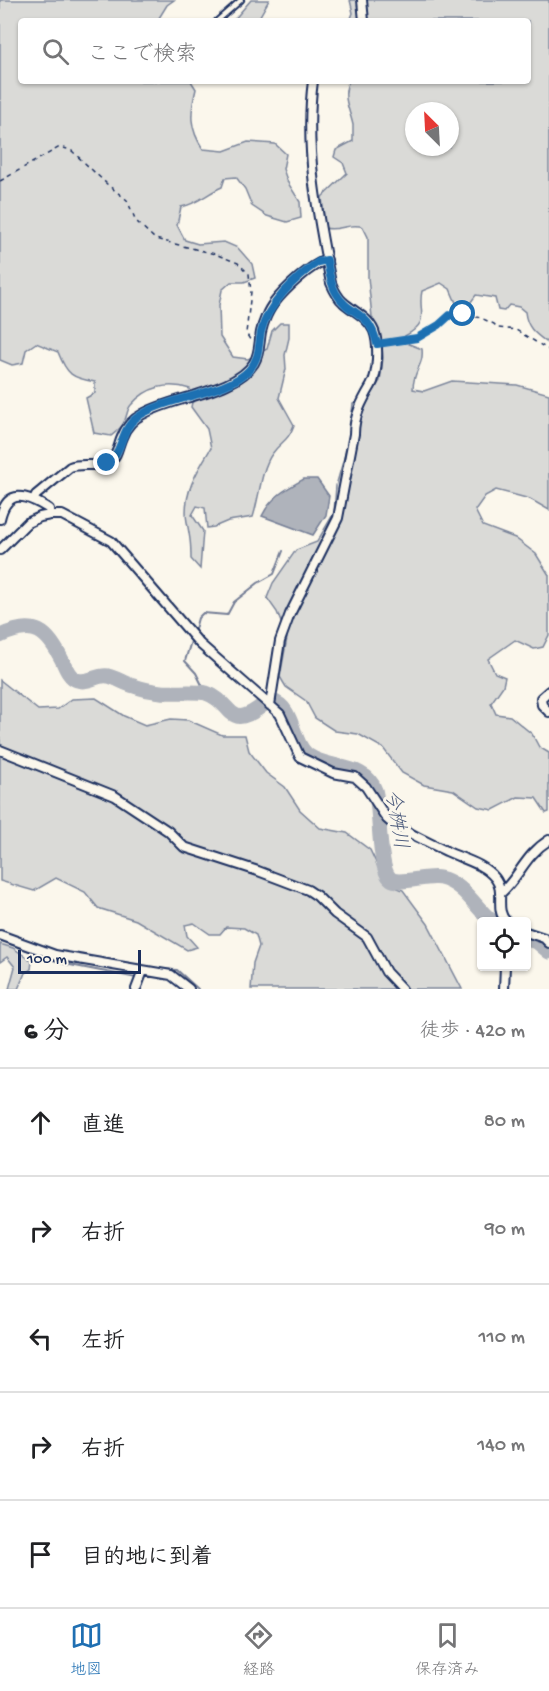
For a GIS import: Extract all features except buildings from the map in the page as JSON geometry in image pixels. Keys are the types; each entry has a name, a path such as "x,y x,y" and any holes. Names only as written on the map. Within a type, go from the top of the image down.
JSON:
{"street":[{"path":"362,0 364,18"},
{"path":"270,705 280,641 290,614 338,518 354,424 365,393 374,377 377,344 371,325 344,303 336,294 331,282 315,196 310,125 313,84"},
{"path":"34,499 70,467 107,463 113,460 126,428 134,419 178,399 234,381 246,372 259,353 261,332 273,303 312,266 327,260"},
{"path":"0,519 3,506 10,499 21,496 34,499 49,509 50,515"},
{"path":"0,550 27,523 50,515 62,515 98,532 111,541 200,644 280,714 300,758 333,773 354,777 366,787 387,819 395,826 481,866 499,884 500,910 504,917"},
{"path":"549,690 541,698 542,705 549,712"},
{"path":"0,750 115,796 168,831 184,847 268,874 308,890 335,914 367,937 386,972 402,989"},
{"path":"501,893 508,887 525,860 549,840"},
{"path":"531,934 544,938 549,943"},
{"path":"0,935 55,955 171,975 189,989"},
{"path":"136,989 143,971"},
{"path":"504,989 505,971"}],"lane":[{"path":"220,18 241,0"}],"path":[{"path":"0,181 60,147 71,150 127,200 136,221 155,239 238,262 249,274 251,292 246,333 259,353"},
{"path":"377,344 417,338 439,325 450,315 463,314 487,321 498,328 516,330 549,350"}],"shaded area":[{"path":"0,0 174,0 167,5 159,18 18,18 18,84 193,84 196,89 192,113 193,127 203,149 224,151 248,142 275,144 286,154 283,169 288,183 300,202 301,218 287,222 267,216 252,206 245,189 236,177 225,178 222,187 192,204 181,207 177,225 185,240 198,244 224,242 238,248 252,264 255,278 244,282 231,282 222,290 219,305 220,337 233,357 248,359 267,349 272,331 280,323 289,323 289,338 285,355 286,369 279,398 294,425 287,438 268,460 253,517 228,521 207,528 205,508 197,506 192,515 203,531 200,569 191,559 187,502 196,474 211,448 207,429 191,407 193,397 190,389 166,386 144,394 130,407 122,426 111,436 94,433 86,398 95,393 95,382 71,374 64,366 58,352 36,343 26,350 23,363 12,365 0,360"},
{"path":"251,0 269,0 259,18 236,18"},
{"path":"350,0 549,0 549,344 533,331 525,312 519,307 509,305 504,311 498,310 495,298 476,295 468,306 457,305 450,289 441,283 422,291 421,321 413,331 405,336 409,344 422,349 413,389 424,391 452,381 517,385 549,394 549,510 530,499 496,490 485,496 475,510 483,526 515,538 536,554 549,575 549,635 543,647 534,649 515,640 488,659 495,673 505,677 503,686 491,703 496,714 510,716 532,734 539,747 549,753 549,812 546,813 536,798 518,797 493,810 478,807 453,790 424,785 402,773 383,748 358,734 335,731 315,718 306,701 286,687 280,677 287,638 277,612 267,598 273,583 296,550 317,542 334,513 336,486 348,444 353,404 367,398 380,381 383,358 381,338 372,317 368,277 368,237 363,227 325,228 322,197 347,173 343,163 334,157 336,150 353,141 353,125 346,98 348,84 531,84 531,18 351,18 353,13"},
{"path":"304,479 317,479 329,496 326,515 313,535 262,516 274,499"},
{"path":"0,680 38,710 58,709 72,699 96,698 124,716 145,725 171,719 188,720 222,735 245,735 249,751 266,773 285,787 300,810 320,828 347,833 370,850 381,873 393,886 403,890 428,924 462,989 251,989 253,963 259,946 256,935 244,928 226,927 220,934 210,934 194,923 185,925 187,936 197,947 187,950 136,920 98,908 85,892 56,878 34,891 0,881"},
{"path":"0,944 13,948 32,961 31,969 25,973 18,989 9,989 15,967 7,957 0,962"}],"waterway":[{"path":"194,633 198,618 203,613 227,615 234,602 258,583 274,574 283,551"},
{"name":"今桝川","path":"0,636 22,629 39,631 51,642 68,673 77,680 85,681 108,676 154,691 206,693 215,697 237,716 251,713 263,705"},
{"path":"192,638 185,661 196,673 206,693"},
{"name":"今桝川","path":"272,701 285,710 299,743 309,756 355,771 370,781 377,799 383,863 391,879 401,881 435,877 449,881 463,891 488,917"},
{"path":"0,940 65,964 137,978"},
{"name":"今桝川","path":"531,940 537,942 549,952"},
{"path":"157,969 177,970 198,989"}],"route":[{"path":"107,463 113,460 121,437 134,419 178,399 225,386 246,372 254,364 259,353 261,332 273,303 318,262 327,260 336,294 371,325 377,344 417,338 439,325 450,315 463,314"}]}
